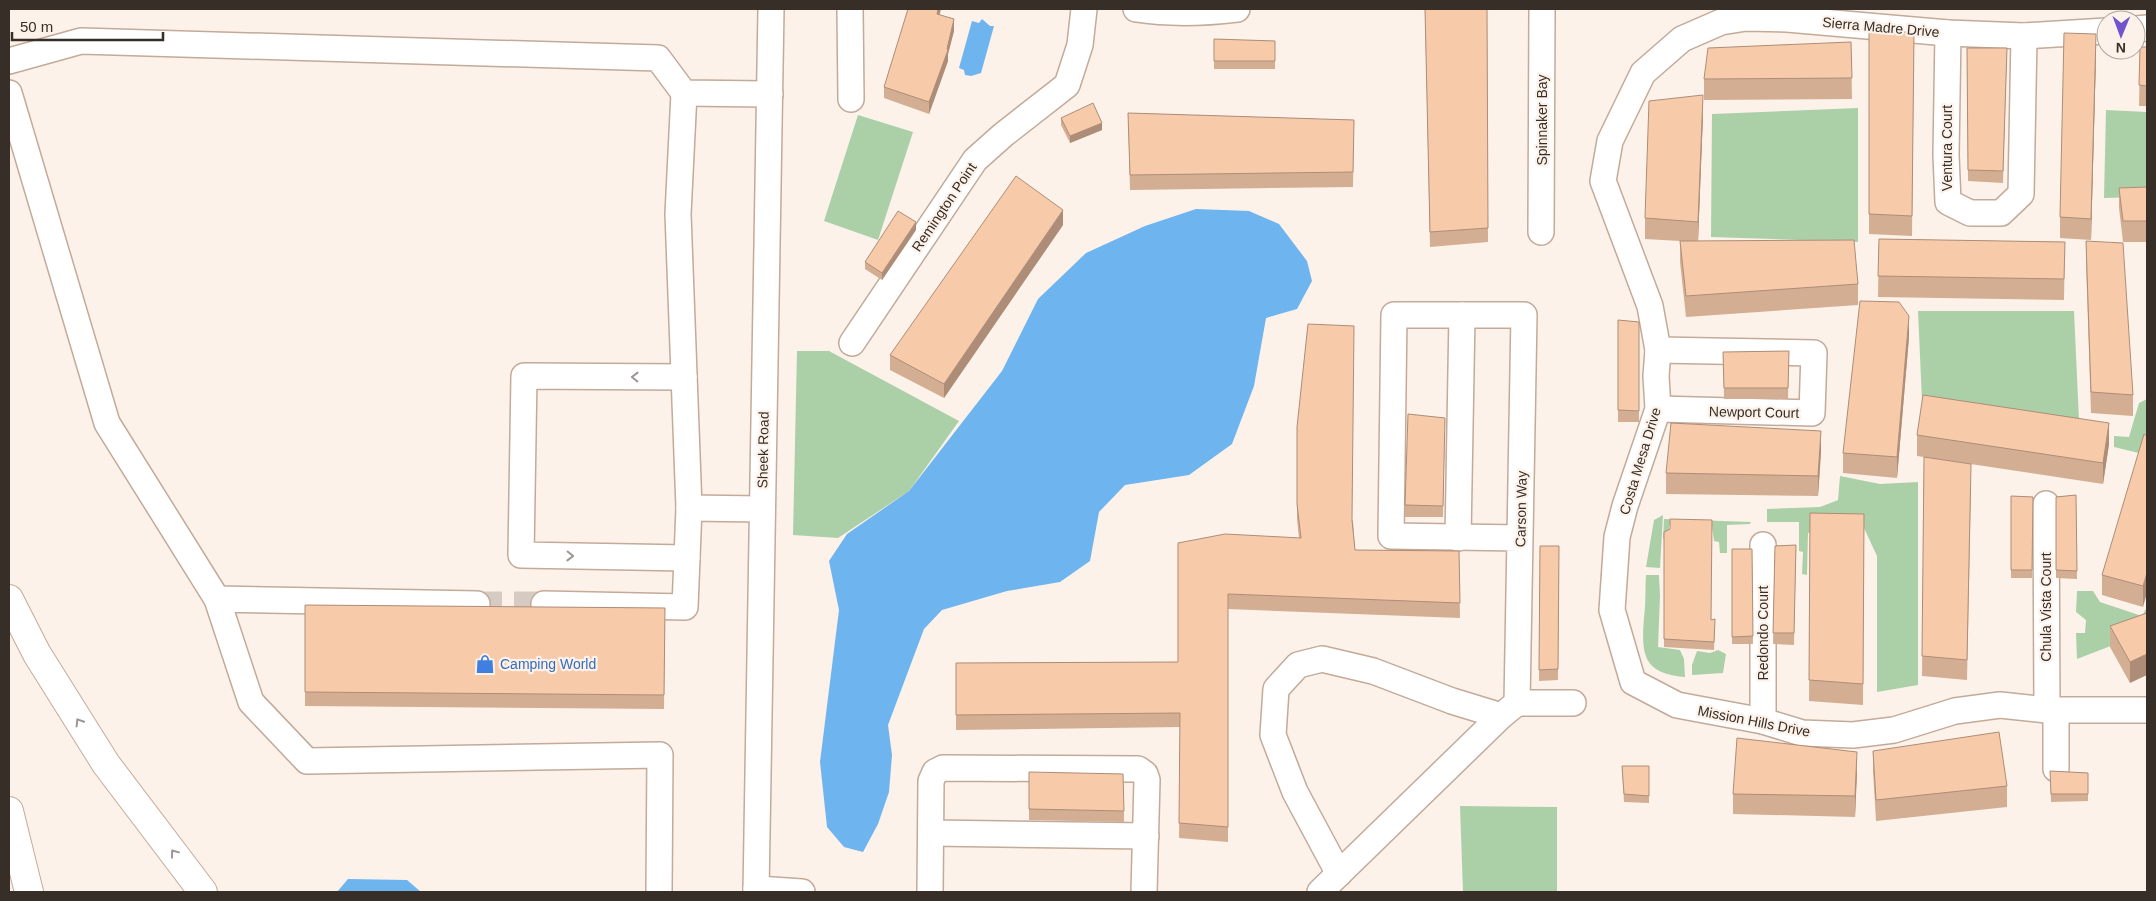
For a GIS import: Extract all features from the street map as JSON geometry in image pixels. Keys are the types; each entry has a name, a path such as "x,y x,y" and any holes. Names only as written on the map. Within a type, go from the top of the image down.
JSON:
{"highway":[{"path":"9,598 37,654 106,764 203,892"},
{"path":"9,811 29,892"}],"street":[{"name":"Sheek Road","path":"756,890 771,9"},
{"path":"850,9 851,99"},
{"name":"Remington Point","path":"852,343 975,160 1067,84 1080,45 1084,9"},
{"path":"1136,9 1216,12 1237,9"},
{"name":"Spinnaker Bay","path":"1541,232 1542,9"},
{"name":"Sierra Madre Drive","path":"1643,74 1682,39 1721,22 1746,18 1787,19 1948,33 2024,36 2096,32"},
{"name":"Ventura Court","path":"1948,33 1946,155 1948,202 1970,213 2001,213 2021,194 2024,36"},
{"path":"9,61 81,40 658,58 684,93 678,214 689,508 685,607 544,604"},
{"name":"Costa Mesa Drive","path":"1633,682 1612,610 1617,537 1625,506 1658,409 1656,376 1658,350 1650,306 1603,181 1610,141 1643,74"},
{"path":"9,93 107,422 217,599 251,702 307,761 660,754 659,892"},
{"path":"684,93 770,94"},
{"path":"1458,538 1462,315 1394,315 1390,536 1458,538 1520,538"},
{"name":"Carson Way","path":"1462,315 1524,315 1520,538 1509,709"},
{"name":"Newport Court","path":"1658,350 1814,353 1812,413 1658,409"},
{"path":"684,377 524,376 521,555 687,558"},
{"name":"Chula Vista Court","path":"2046,504 2051,710 2056,768"},
{"path":"689,508 762,509"},
{"name":"Redondo Court","path":"1763,545 1764,721"},
{"path":"217,599 477,604"},
{"path":"1338,874 1295,792 1273,736 1276,689 1298,665 1322,659 1373,671 1452,701 1509,709 1573,703"},
{"name":"Mission Hills Drive","path":"1633,682 1677,705 1764,721 1802,733 1853,734 1894,730 1955,710 2000,705 2051,710 2147,710"},
{"path":"1320,892 1509,709"},
{"path":"930,892 931,781 935,772 943,768 1138,769 1145,774 1147,780 1144,892"},
{"path":"931,833 1146,836"},
{"path":"756,890 802,892"}],"green space":[{"path":"1858,108 1858,242 1711,237 1712,114"},
{"path":"2106,110 2147,112 2147,197 2104,198"},
{"path":"858,115 913,132 878,240 824,221"},
{"path":"1918,311 2074,311 2079,420 1922,401"},
{"path":"797,351 829,351 959,421 909,491 838,538 793,535"},
{"path":"2147,399 2147,455 2114,447 2114,436 2129,437 2139,403"},
{"path":"1840,476 1880,484 1918,482 1918,685 1877,692 1877,556 1864,528 1808,533 1807,575 1802,574 1803,552 1799,551 1799,522 1767,522 1767,509 1820,507 1838,500"},
{"path":"1663,515 1660,568 1646,567 1654,520"},
{"path":"1664,519 1751,522 1750,524 1727,525 1727,553 1720,553 1719,542 1714,541 1712,526 1669,525 1669,535 1663,539"},
{"path":"1646,575 1659,575 1658,647 1680,650 1684,659 1685,677 1660,672 1648,660 1643,642"},
{"path":"2077,591 2093,591 2100,602 2142,616 2147,607 2147,632 2077,659 2076,633 2085,633 2086,620 2076,612"},
{"path":"1718,650 1726,654 1723,673 1692,675 1692,665 1697,651 1710,653"},
{"path":"1460,806 1557,807 1557,892 1463,892"}],"water":[{"path":"982,19 990,26 994,26 981,73 971,76 965,75 964,70 959,68 972,21 979,23"},
{"path":"1196,209 1249,211 1279,224 1307,261 1312,281 1297,309 1266,318 1254,386 1232,444 1189,475 1125,485 1099,512 1090,561 1060,582 1007,591 942,610 924,629 888,725 892,755 889,792 878,824 863,852 844,847 827,827 820,762 839,610 829,561 847,534 909,491 1002,371 1038,299 1086,253 1145,226"},
{"path":"348,879 407,880 421,892 337,892"}],"building":[{"path":"908,9 938,9 937,14 954,19 948,50 929,102 884,87"},
{"path":"1425,9 1487,9 1488,228 1430,232"},
{"path":"1869,28 1914,33 1912,216 1869,214"},
{"path":"2064,33 2096,34 2091,219 2060,217"},
{"path":"1214,39 1275,41 1275,61 1214,61"},
{"path":"1851,42 1852,78 1704,79 1708,48"},
{"path":"2147,47 2147,86 2139,85 2140,60 2146,60"},
{"path":"1967,48 2007,48 2003,171 1968,170"},
{"path":"1703,95 1698,222 1645,218 1649,101"},
{"path":"1093,103 1102,123 1070,136 1061,118"},
{"path":"1128,113 1354,120 1353,172 1130,175"},
{"path":"1016,176 1063,210 944,384 890,355"},
{"path":"2147,187 2147,221 2123,221 2119,188"},
{"path":"898,211 916,222 882,273 865,262"},
{"path":"1879,239 2065,242 2064,279 1878,276"},
{"path":"1854,240 1858,284 1686,296 1680,241"},
{"path":"2086,241 2123,243 2133,395 2091,392"},
{"path":"1860,301 1899,302 1909,316 1897,457 1843,453"},
{"path":"1618,320 1639,322 1639,411 1618,410"},
{"path":"1308,324 1354,326 1352,520 1355,550 1459,551 1460,603 1228,594 1228,827 1179,823 1180,713 956,715 956,663 1178,662 1178,543 1225,534 1301,538 1297,504 1297,427"},
{"path":"1789,351 1788,388 1724,388 1723,352"},
{"path":"1923,395 2109,423 2103,463 1917,435"},
{"path":"1408,414 1445,418 1443,506 1405,505"},
{"path":"1671,423 1821,431 1818,476 1666,473"},
{"path":"2144,434 2147,436 2147,573 2143,586 2102,575"},
{"path":"1924,457 1971,464 1967,660 1922,656"},
{"path":"2076,495 2077,571 2056,570 2056,497"},
{"path":"2011,496 2033,497 2032,570 2011,570"},
{"path":"1810,513 1864,514 1863,684 1809,680"},
{"path":"1670,519 1712,520 1711,620 1715,619 1714,642 1664,639 1664,532 1670,529"},
{"path":"1796,545 1794,633 1773,633 1775,546"},
{"path":"1540,546 1559,546 1558,669 1539,670"},
{"path":"1732,549 1752,549 1753,636 1732,637"},
{"name":"Camping World","path":"305,605 665,608 664,695 305,692"},
{"path":"2147,613 2147,654 2130,662 2110,626"},
{"path":"1999,732 2007,786 1876,800 1873,751"},
{"path":"1737,738 1857,752 1855,796 1733,794"},
{"path":"1622,766 1649,766 1649,796 1624,794"},
{"path":"2050,771 2088,773 2088,794 2051,794"},
{"path":"1029,772 1123,774 1124,811 1029,809"}],"tunnel":[{"path":"477,604 544,604"}],"place":[{"name":"Camping World","path":"485,664"}]}
